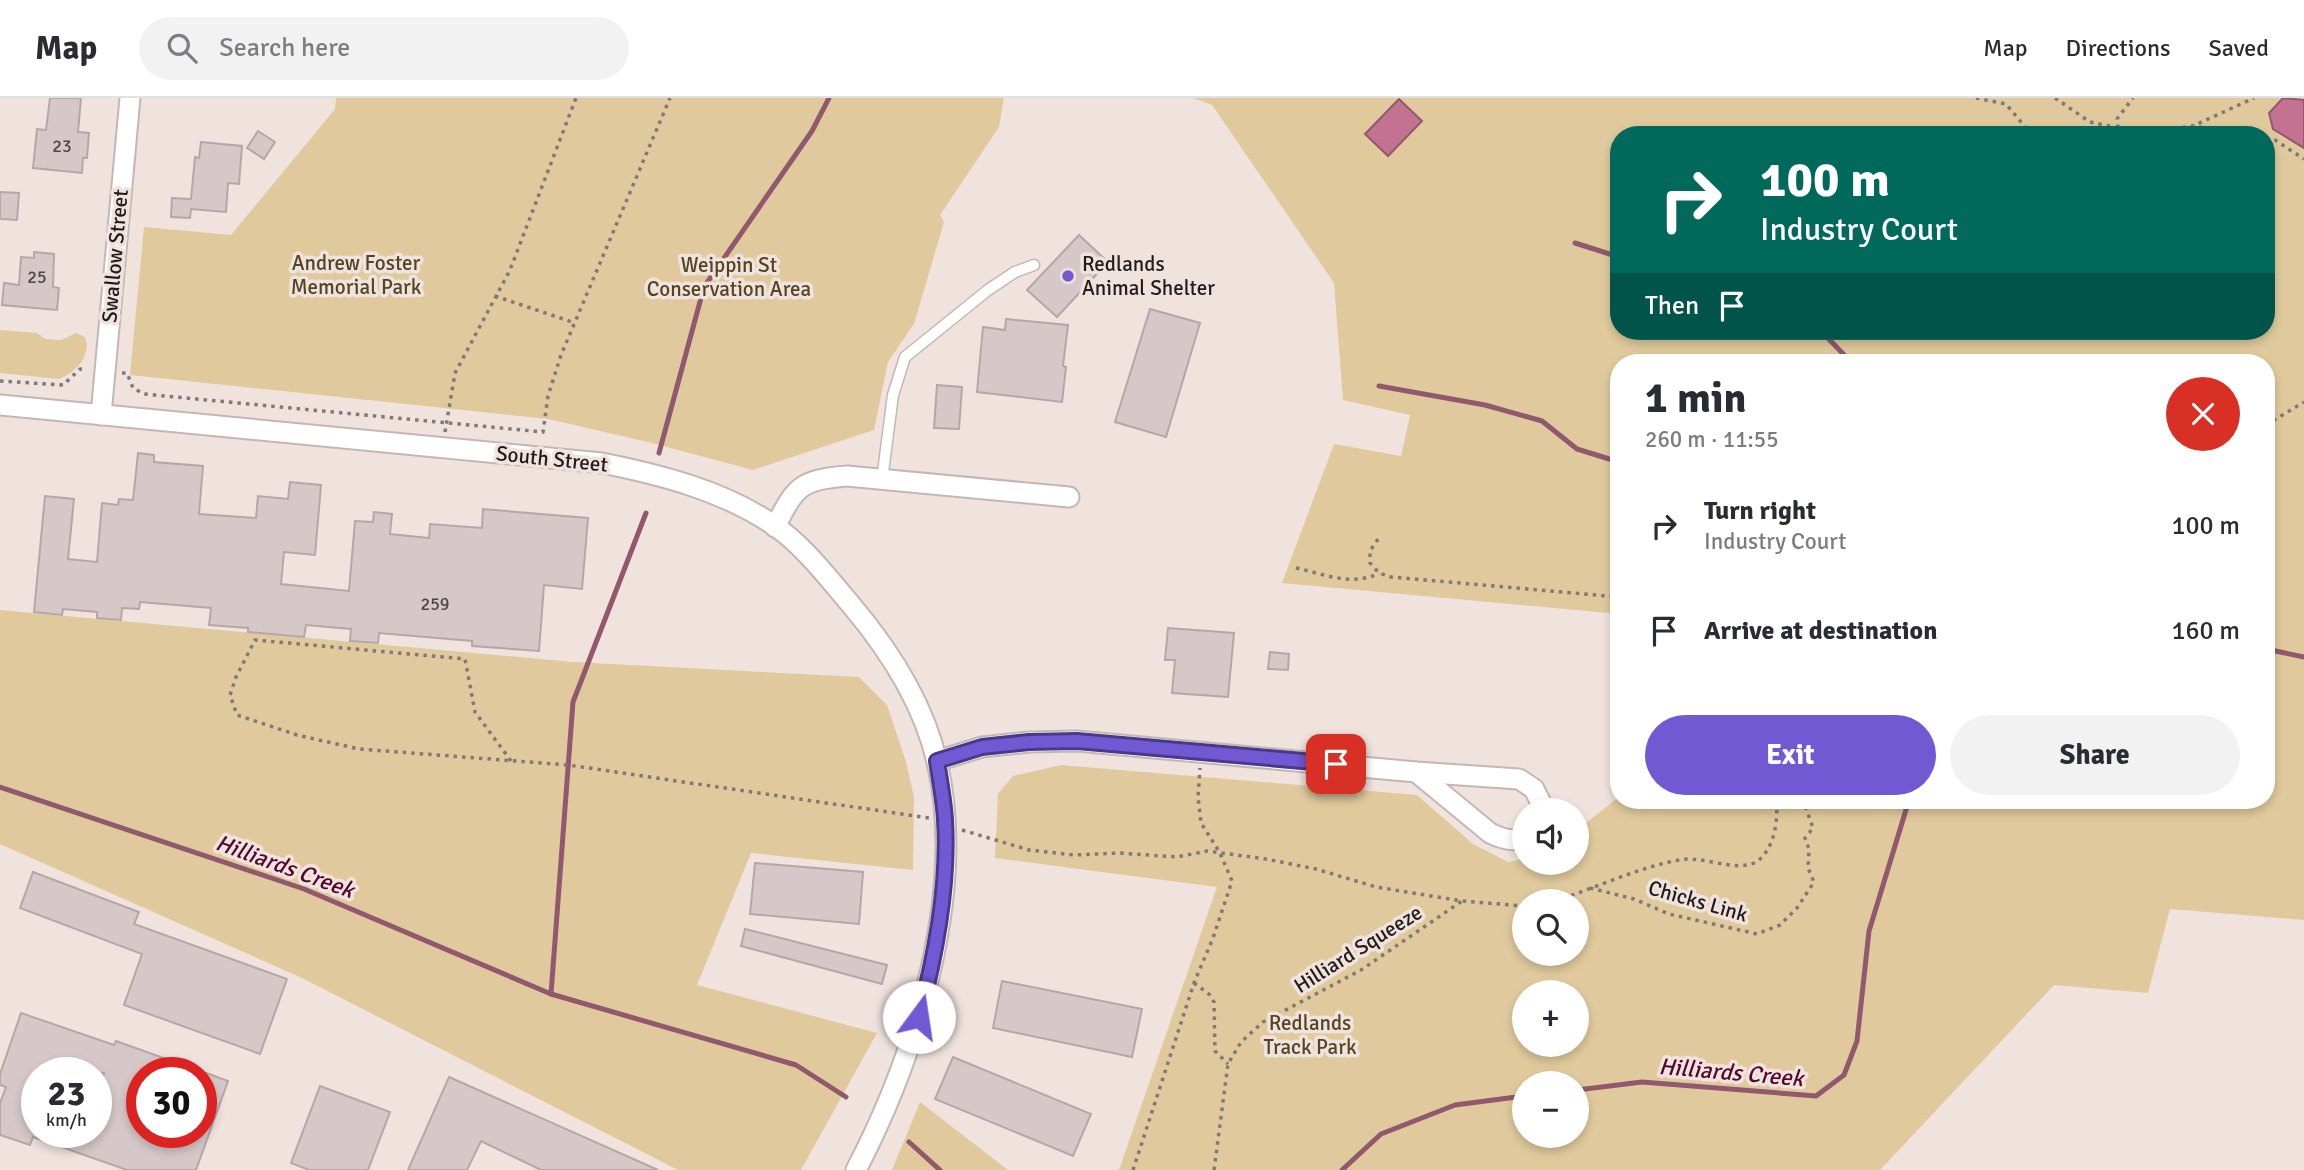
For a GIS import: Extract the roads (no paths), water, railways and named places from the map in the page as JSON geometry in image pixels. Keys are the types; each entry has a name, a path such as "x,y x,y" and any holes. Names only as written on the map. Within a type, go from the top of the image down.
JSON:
{"street":[{"name":"Swallow Street","path":"101,415 130,98"},
{"name":"South Street","path":"0,405 602,463 650,472 692,485 775,527 816,562 871,628 917,706 937,761 945,820 943,898 925,995 893,1091 856,1170"},
{"path":"775,527 789,499 801,487 816,479 847,477 1069,498"},
{"path":"937,761 982,747 1077,741 1519,779 1534,789 1538,798"},
{"path":"1416,772 1490,833 1512,839"}],"lane":[{"path":"881,480 893,395 905,357 988,290 1014,272 1034,265"}],"waterway":[{"name":"Hilliards Creek","path":"659,453 704,287 812,131 829,98"},
{"path":"1575,243 1610,254"},
{"path":"1830,340 1843,354"},
{"path":"1379,386 1485,405 1542,421 1577,449 1610,459"},
{"name":"Hilliards Creek","path":"551,994 573,702 646,513"},
{"name":"Hilliards Creek","path":"2275,651 2304,657"},
{"name":"Hilliards Creek","path":"0,787 304,889 551,994 796,1065 846,1097"},
{"name":"Hilliards Creek","path":"1589,1089 1642,1082 1816,1096 1844,1075 1857,1041 1869,931 1906,809"},
{"name":"Hilliards Creek","path":"1342,1170 1381,1134 1455,1105 1512,1098"},
{"name":"Hilliards Creek","path":"909,1142 940,1170"}],"place":[{"name":"Redlands Animal Shelter","path":"1068,276"}],"park label":[{"name":"Andrew Foster Memorial Park","path":"356,275"},
{"name":"Weippin St Conservation Area","path":"729,277"},
{"name":"Redlands Track Park","path":"1310,1035"}]}
